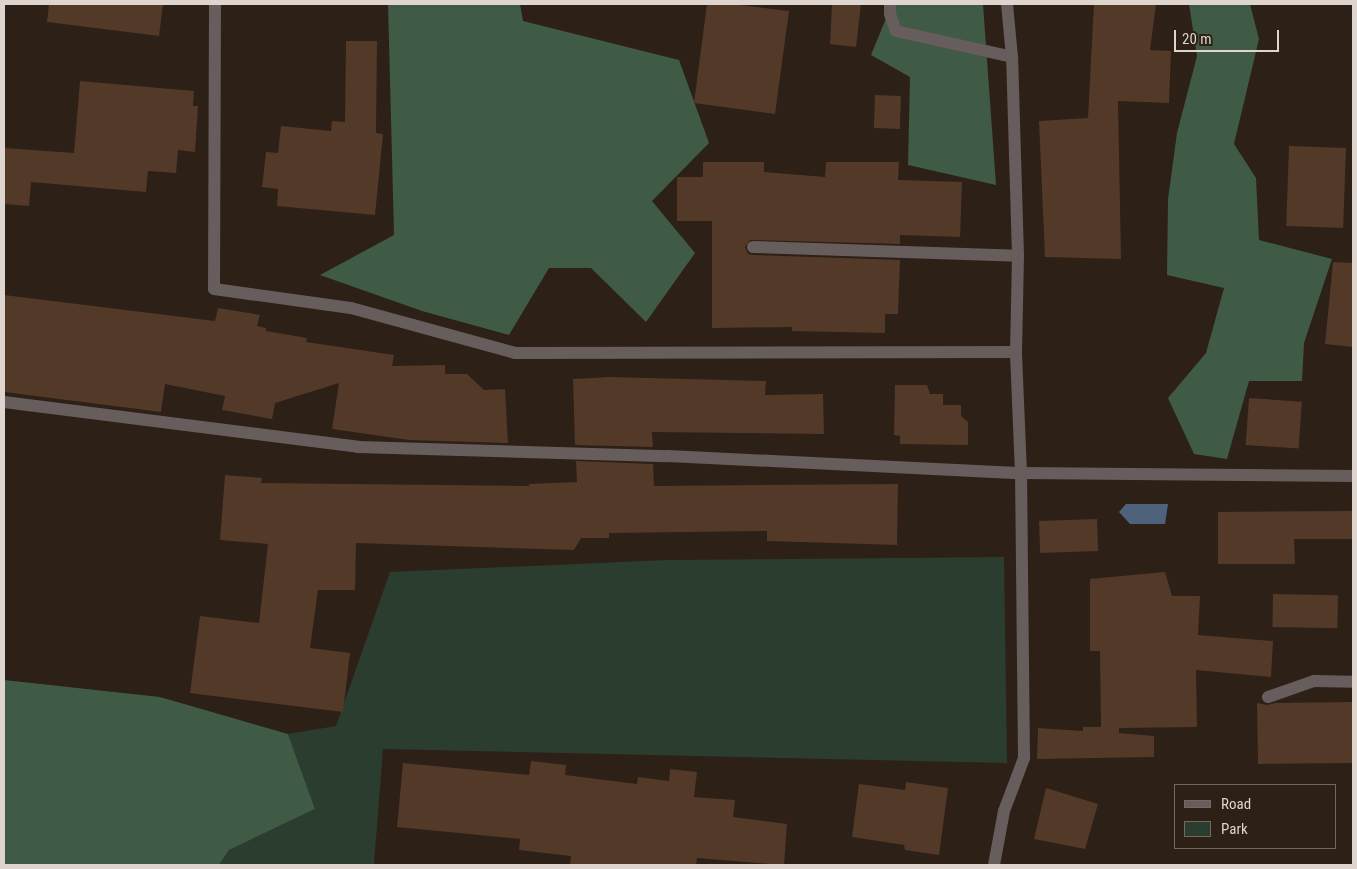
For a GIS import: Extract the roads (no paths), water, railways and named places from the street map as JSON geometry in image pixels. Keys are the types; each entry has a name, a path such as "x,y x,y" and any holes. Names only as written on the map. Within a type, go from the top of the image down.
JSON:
{"street":[{"path":"215,4 214,289 351,308 515,353 1016,352"},
{"path":"890,4 890,14 896,31 1012,57"},
{"path":"994,865 1004,810 1024,758 1021,473 1016,352 1018,256 1012,57 1007,4"},
{"path":"752,247 1018,256"},
{"path":"4,402 358,447 668,456 1021,473 1353,476"},
{"path":"1268,697 1314,681 1353,682"}],"water":[{"path":"1126,504 1168,504 1165,524 1130,524 1119,512"}]}
